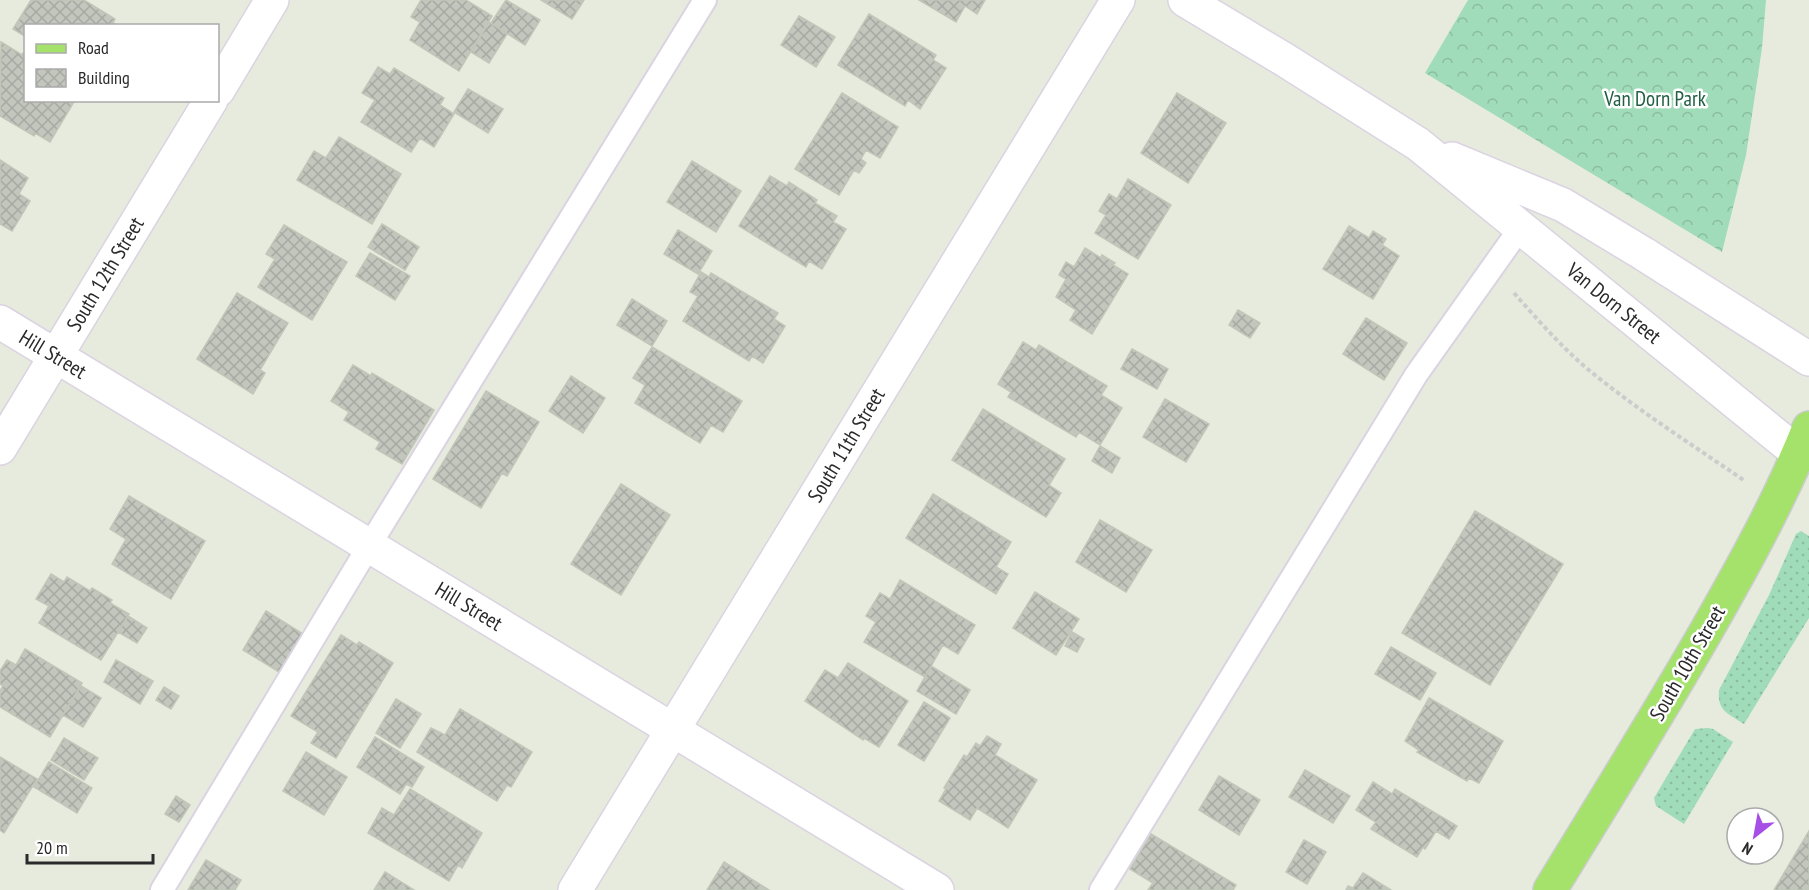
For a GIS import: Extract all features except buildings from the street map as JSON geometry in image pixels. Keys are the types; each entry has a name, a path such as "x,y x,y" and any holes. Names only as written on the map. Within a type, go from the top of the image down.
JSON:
{"main road":[{"name":"South 10th Street","path":"1550,890 1678,681 1745,565 1806,448"}],"street":[{"path":"219,88 272,0"},
{"name":"South 11th Street","path":"575,890 1118,0"},
{"name":"Van Dorn Street","path":"1185,0 1418,144 1521,227 1806,448"},
{"name":"South 12th Street","path":"0,448 210,102"},
{"name":"Van Dorn Street","path":"1418,144 1563,205 1809,358"},
{"name":"Hill Street","path":"0,322 937,890"}],"lane":[{"path":"162,890 369,546 705,0"},
{"path":"1101,890 1416,375 1521,227"}],"path":[{"path":"1492,267 1583,365 1624,397 1714,460"}],"green space":[{"name":"Van Dorn Park","path":"1468,0 1766,0 1762,48 1746,155 1722,252 1425,73"},
{"path":"1801,531 1809,536 1809,618 1744,724 1722,707 1719,690 1769,595 1796,534"},
{"path":"1708,728 1733,742 1684,824 1656,806 1654,798 1695,729"}]}
